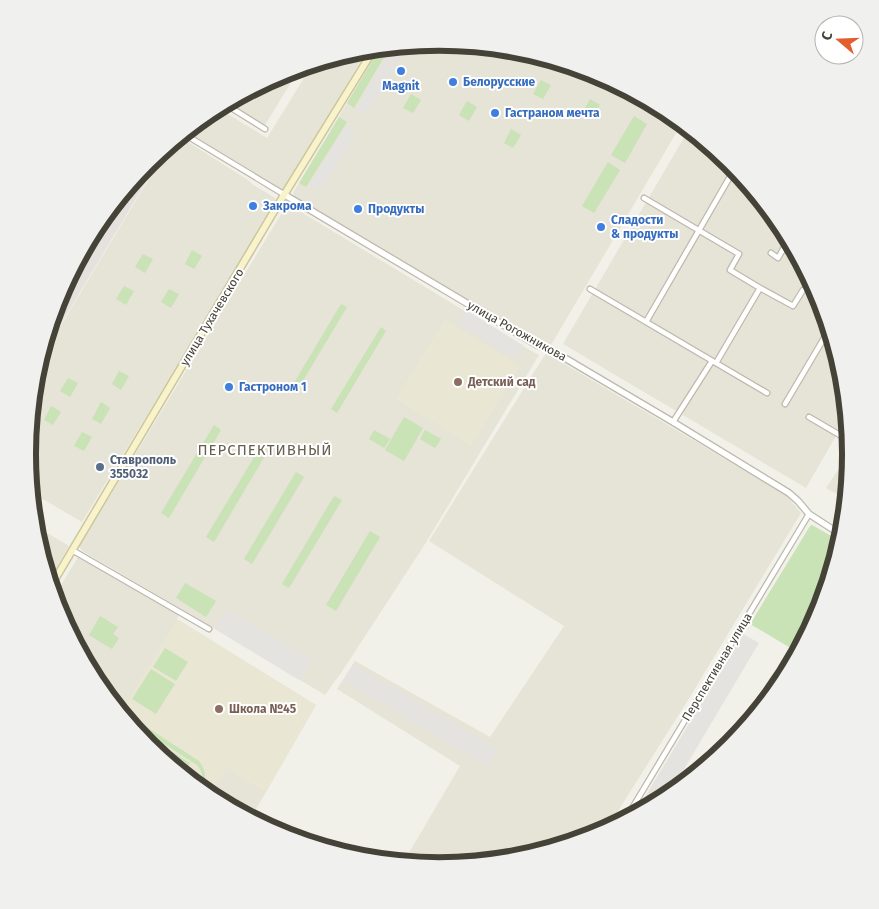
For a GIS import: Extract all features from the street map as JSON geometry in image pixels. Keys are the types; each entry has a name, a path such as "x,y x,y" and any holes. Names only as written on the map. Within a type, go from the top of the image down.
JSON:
{"main road":[{"name":"улица Тухачевского","path":"56,578 369,58"}],"street":[{"path":"232,109 265,130"},
{"name":"улица Рогожникова","path":"190,138 537,345 553,351 673,422 789,493 809,514 835,531"},
{"path":"646,322 731,175"},
{"path":"644,198 740,254 730,270 760,288 792,306 803,290"},
{"path":"771,253 778,258 785,246"},
{"path":"673,422 714,362 760,288"},
{"path":"590,289 767,393"},
{"path":"786,404 825,337"},
{"path":"809,417 842,437"},
{"name":"Перспективная улица","path":"632,809 809,514"},
{"path":"72,550 209,629"}],"shaded area":[{"path":"413,52 466,52 518,59 544,65 594,82 618,93 664,119 678,130 551,345 539,342 296,199 293,193 375,57"},
{"path":"389,55 402,55 367,115 356,109"},
{"path":"362,59 283,190 193,136 226,113 267,138 306,74"},
{"path":"293,79 265,125 235,107"},
{"path":"346,126 357,133 321,191 310,184"},
{"path":"685,135 725,169 743,189 775,230 789,253 812,300 829,350 835,376 842,426 806,488 563,344"},
{"path":"186,141 275,198 275,205 82,522 39,497 36,454 37,428 44,376 54,336 154,169"},
{"path":"152,172 55,333 67,300 90,253 120,209"},
{"path":"286,206 291,206 539,355 425,544 325,695 84,552 79,547"},
{"path":"466,310 524,346 515,359 457,324"},
{"name":"Детский сад","path":"445,319 520,366 471,446 396,399"},
{"path":"546,353 786,495 801,513 688,700 614,818 594,827 544,844 518,850 466,857 407,856 460,766 337,689 355,661 490,737 564,626 429,541"},
{"path":"843,463 840,496 826,488"},
{"path":"44,531 69,546 54,572"},
{"name":"Школа №45","path":"78,557 179,615 177,619 316,705 254,812 215,790 194,774 154,740 136,720 104,679 90,656 67,609 59,588"},
{"path":"227,609 312,660 299,680 215,629"},
{"name":"Школа №45","path":"177,619 316,705 266,792 226,769 214,789 154,740 125,706"},
{"path":"743,634 759,643 678,779 664,790 642,802"},
{"path":"353,664 498,749 488,767 343,680"}],"green space":[{"path":"385,55 354,108 347,103 375,57"},
{"path":"541,80 551,85 543,99 533,94"},
{"path":"411,94 421,100 413,113 403,108"},
{"path":"590,99 600,105 592,118 582,113"},
{"path":"467,101 477,107 469,121 459,115"},
{"path":"634,116 647,124 625,163 611,155"},
{"path":"339,117 347,122 306,187 299,183"},
{"path":"511,129 521,135 513,148 504,143"},
{"path":"608,162 620,170 594,213 582,206"},
{"path":"192,250 202,256 194,269 185,264"},
{"path":"143,254 153,259 145,273 135,267"},
{"path":"124,286 134,291 126,305 116,299"},
{"path":"169,289 179,294 171,308 161,302"},
{"path":"341,304 347,307 298,389 292,386"},
{"path":"381,327 386,331 337,413 331,409"},
{"path":"119,371 129,376 121,390 112,384"},
{"path":"68,378 78,383 70,397 60,391"},
{"path":"101,402 110,408 101,424 92,419"},
{"path":"51,406 61,412 53,425 44,420"},
{"path":"404,417 423,428 404,461 385,450"},
{"path":"214,425 221,430 169,518 161,513"},
{"path":"374,430 390,439 384,448 369,439"},
{"path":"425,430 441,439 435,448 420,439"},
{"path":"82,432 92,437 84,451 74,446"},
{"path":"259,449 266,454 214,542 206,537"},
{"path":"296,472 304,477 252,564 244,559"},
{"path":"334,496 342,500 289,588 282,584"},
{"path":"812,525 834,537 829,559 812,609 793,649 750,624"},
{"path":"370,531 380,537 336,611 326,605"},
{"path":"185,583 216,601 206,617 176,598"},
{"path":"100,616 118,627 113,634 119,638 112,649 89,635"},
{"path":"165,648 188,662 176,681 153,667"},
{"path":"151,669 175,684 156,714 132,699"},
{"path":"141,726 148,728 199,761 205,775 205,782 202,780 201,770 197,765 149,734"},
{"path":"154,740 190,763 187,768"}],"place":[{"name":"Magnit","path":"401,71"},
{"name":"Белорусские","path":"453,82"},
{"name":"Гастраном мечта","path":"495,113"},
{"name":"Закрома","path":"253,206"},
{"name":"Продукты","path":"358,209"},
{"name":"Сладости & продукты","path":"601,227"},
{"name":"Детский сад","path":"458,382"},
{"name":"Гастроном 1","path":"229,387"},
{"name":"Ставрополь 355032","path":"100,467"},
{"name":"Школа №45","path":"219,709"}],"district":[{"name":"ПЕРСПЕКТИВНЫЙ","path":"265,450"}]}
